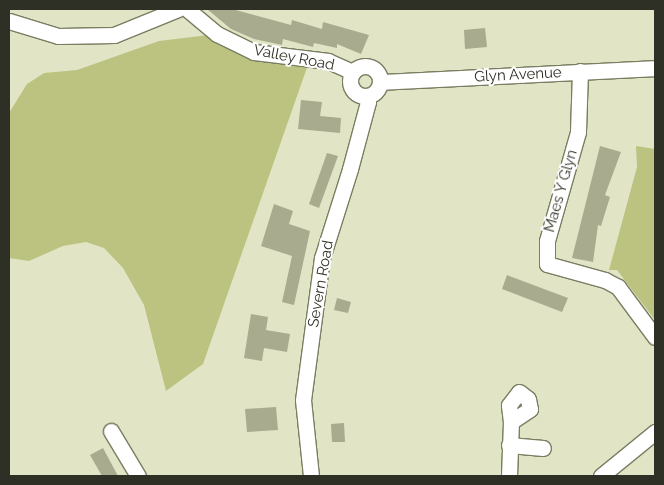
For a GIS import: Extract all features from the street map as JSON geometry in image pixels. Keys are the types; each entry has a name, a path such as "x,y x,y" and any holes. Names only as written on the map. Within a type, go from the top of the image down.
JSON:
{"street":[{"path":"9,20 58,36 114,34 178,9"},
{"name":"Valley Road","path":"187,9 217,34 254,52 328,61 353,72"},
{"path":"361,66 370,67 378,73 380,82 374,93 366,96 356,94 350,86 353,72 361,66"},
{"name":"Glyn Avenue","path":"380,82 655,68"},
{"name":"Maes Y Glyn","path":"580,71 578,132 547,241 547,264 605,280 618,288 655,337"},
{"name":"Severn Road","path":"311,476 303,400 321,267 366,112 366,96"},
{"path":"509,476 510,422"},
{"path":"111,431 138,476"},
{"path":"601,476 655,432"},
{"path":"509,446 543,448"}],"green space":[{"path":"217,34 254,52 310,59 203,364 166,391 144,305 123,268 104,248 86,242 63,246 29,261 9,258 9,113 27,84 44,73 77,70 159,41"},
{"path":"636,146 655,149 655,320 617,270 609,270 637,167"}],"building":[{"path":"207,9 232,9 291,25 292,20 322,29 323,22 369,35 361,54 337,44 337,48 314,43 313,47 283,39 282,45 254,39 231,29"},
{"path":"485,28 487,47 465,49 464,30"},
{"path":"301,100 322,102 320,116 341,118 340,133 298,129"},
{"path":"600,146 621,152 605,195 610,197 601,226 598,225 593,262 572,258"},
{"path":"327,153 338,156 319,208 309,204"},
{"path":"274,204 293,211 289,224 310,231 294,305 282,302 292,256 261,246"},
{"path":"507,275 568,298 562,312 502,289"},
{"path":"337,298 351,302 348,313 334,310"},
{"path":"251,314 268,317 266,330 290,334 287,352 264,348 262,361 244,358"},
{"path":"276,407 278,430 247,432 245,409"},
{"path":"344,423 345,442 332,442 331,424"},
{"path":"103,448 118,476 102,476 90,455"}]}
